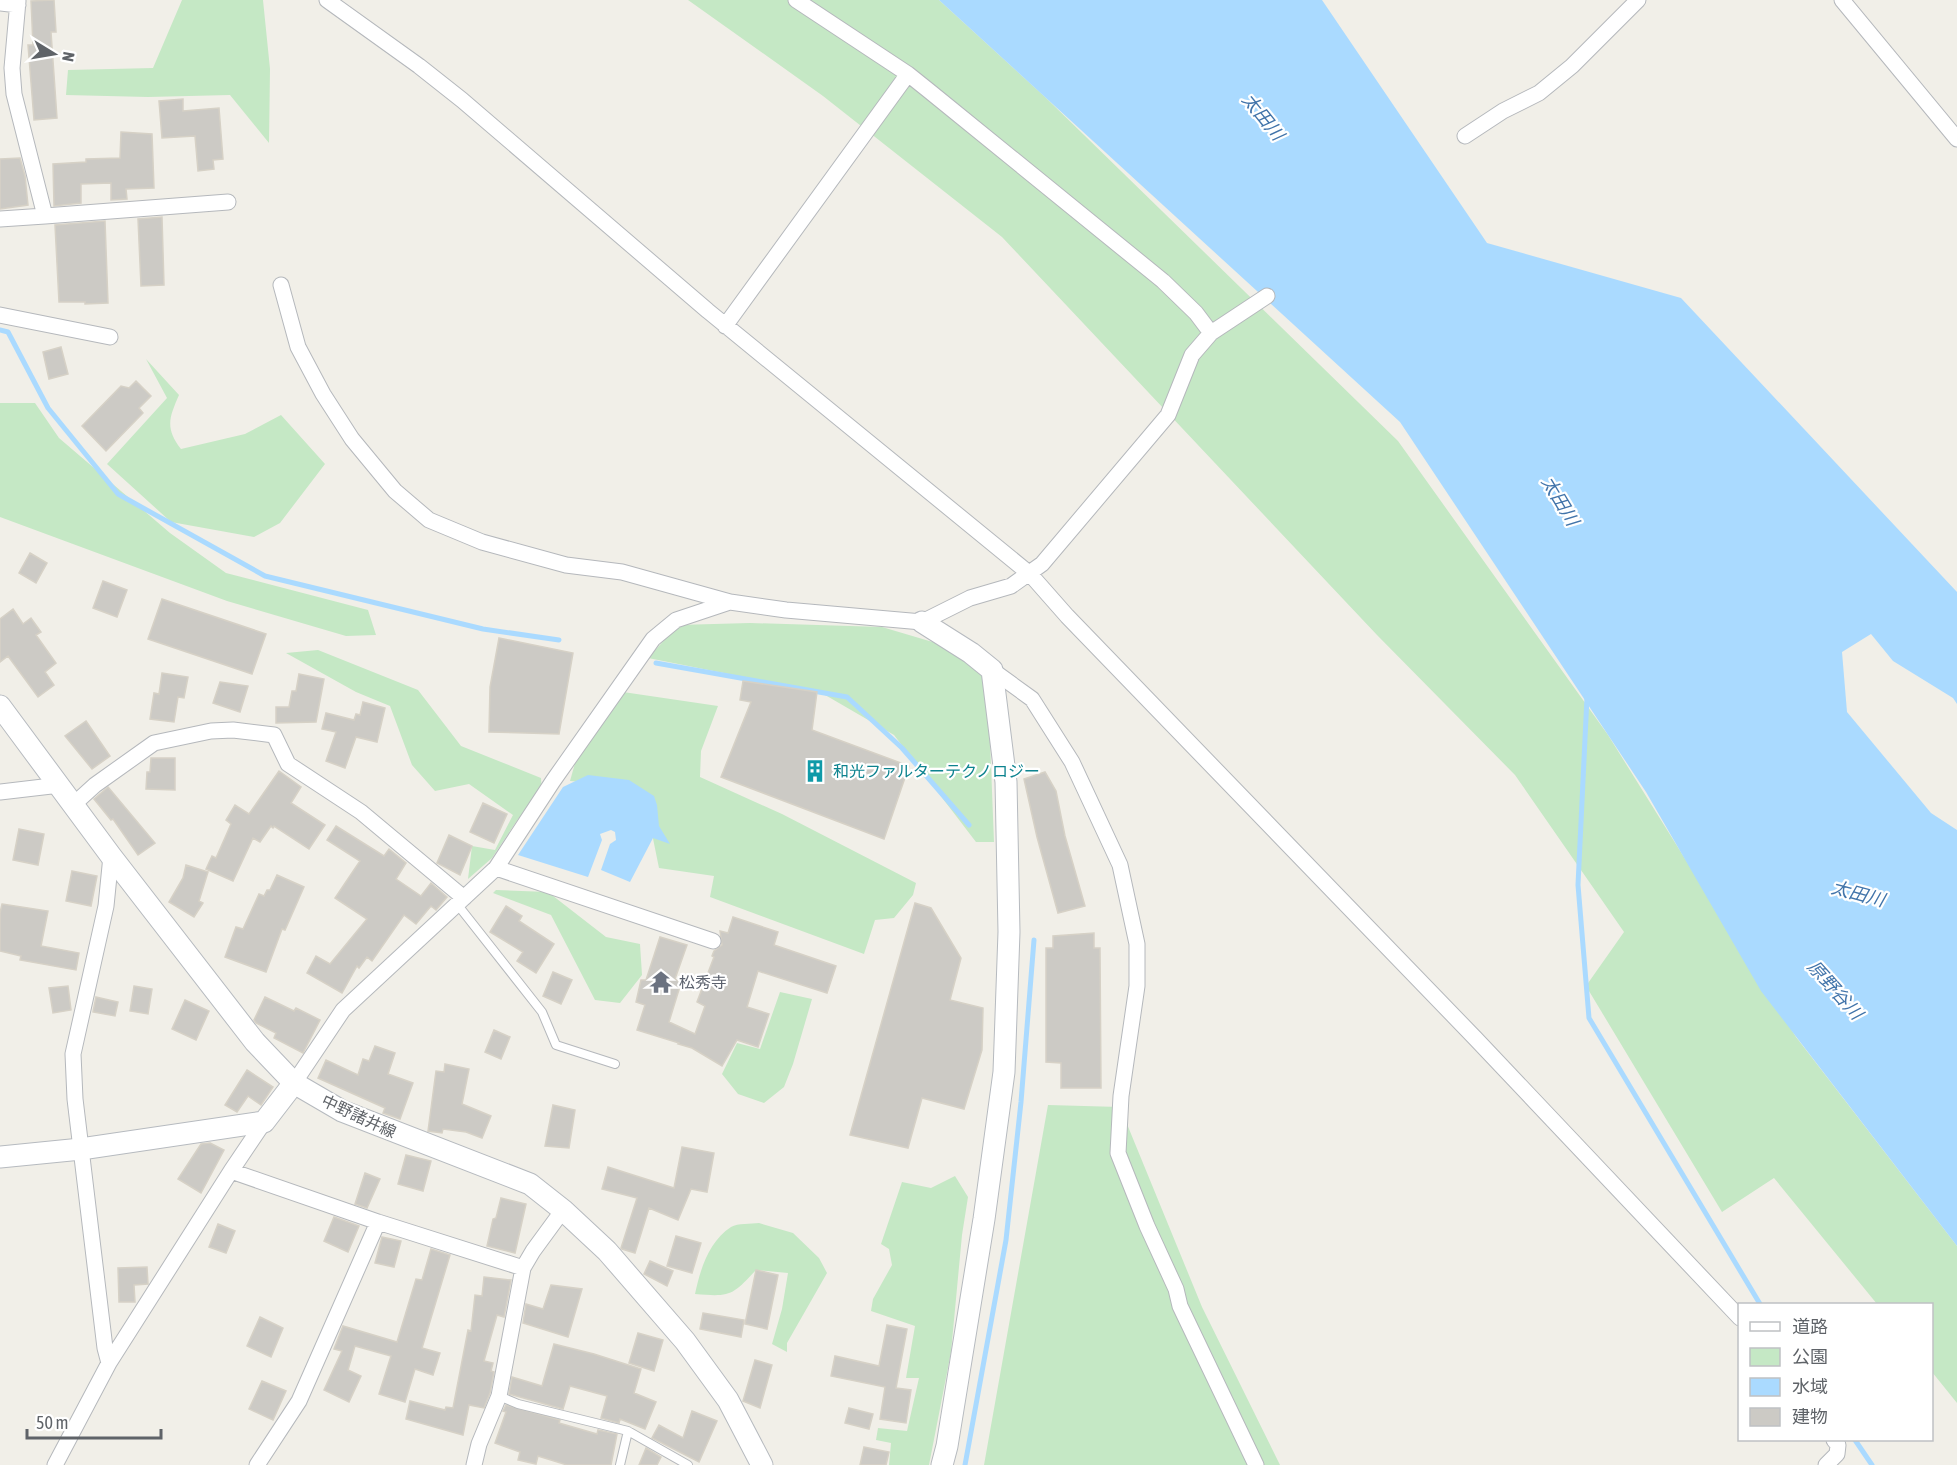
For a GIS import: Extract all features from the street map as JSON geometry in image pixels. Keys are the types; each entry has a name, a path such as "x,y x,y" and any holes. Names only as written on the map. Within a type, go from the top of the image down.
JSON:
{"street":[{"path":"327,0 462,100 725,326 1030,574 1075,624 1475,1038 1738,1316"},
{"path":"796,0 908,74 1163,281 1196,313 1211,333"},
{"path":"1465,136 1503,111 1539,93 1572,66 1638,0"},
{"path":"1842,0 1957,139"},
{"path":"0,3 18,3 12,68 15,94 45,216"},
{"path":"725,326 908,74"},
{"path":"0,219 228,201"},
{"path":"281,285 298,346 323,394 352,439 395,491 429,520 482,542 566,565 622,572 730,602 786,610 922,622 972,653 1032,699 1072,762 1120,865 1137,944 1137,986 1121,1096 1118,1153 1147,1226 1176,1289 1180,1306 1256,1465"},
{"path":"922,622 970,598 1011,586 1042,564 1168,416 1192,355 1211,333 1267,296"},
{"path":"0,315 110,337"},
{"path":"55,1465 109,1363 231,1171 344,1010 496,868 553,781 653,639 676,620 730,602"},
{"path":"942,1465 984,1219 1004,1072 1009,932 1006,782 992,670"},
{"name":"中野諸井線","path":"0,706 111,856 255,1042 294,1083 351,1115 530,1184 563,1210 607,1251 685,1341 728,1400 762,1465"},
{"path":"73,805 95,785 154,743 211,731 233,730 274,735 288,764 361,812 460,901"},
{"path":"0,792 60,785"},
{"path":"109,1363 105,1348 75,1099 73,1054 105,906 111,856"},
{"path":"496,868 712,941"},
{"path":"0,1157 81,1149 264,1122"},
{"path":"231,1171 378,1222 523,1268"},
{"path":"474,1465 479,1444 499,1396 523,1268 532,1251 563,1210"},
{"path":"257,1465 299,1401 378,1222"},
{"path":"1826,1465 1837,1454 1838,1445 1835,1441"}],"lane":[{"path":"460,901 542,1012 556,1045 615,1064"},
{"path":"499,1396 518,1404 628,1431 688,1465"},
{"path":"620,1465 628,1431"}],"green space":[{"path":"182,0 263,0 270,69 269,143 230,95 148,97 66,95 68,70 153,68"},
{"path":"688,0 939,0 1044,96 1398,441 1608,735 1796,1037 1957,1246 1957,1403 1933,1373 1933,1303 1876,1303 1774,1178 1722,1212 1586,986 1624,932 1515,775 1377,635 1002,237 823,96"},
{"path":"146,359 179,395 170,423 173,435 181,449 245,434 281,415 325,464 280,523 254,537 171,522 107,464 167,398"},
{"path":"0,403 35,403 59,438 170,533 226,573 368,610 376,635 346,636 227,601 0,517"},
{"path":"750,623 882,627 936,643 983,672 988,689 994,842 976,842 894,735 820,692 648,658 678,625"},
{"path":"318,650 418,690 461,746 541,778 542,795 518,819 492,858 468,879 472,846 495,850 513,815 469,784 435,791 412,765 390,706 356,692 286,653"},
{"path":"623,692 718,706 701,751 700,777 782,814 916,883 913,895 894,918 875,920 864,954 710,897 714,876 659,868 647,809 593,783 570,781 579,749"},
{"path":"496,890 548,892 606,937 640,944 642,975 620,1003 595,1000 551,915 493,893"},
{"path":"780,992 812,999 784,1087 764,1103 738,1094 722,1074 737,1043 760,1049"},
{"path":"1048,1105 1120,1107 1202,1307 1280,1465 984,1465"},
{"path":"955,1176 968,1197 962,1235 951,1352 929,1465 889,1465 891,1443 876,1440 878,1428 907,1431 919,1378 906,1378 915,1326 871,1311 873,1299 892,1265 889,1249 881,1244 902,1182 931,1188"},
{"path":"759,1223 793,1233 819,1258 827,1273 787,1343 787,1352 772,1344 782,1309 788,1273 756,1270 730,1293 695,1294 711,1248 723,1233 741,1224"}],"water":[{"path":"939,0 1322,0 1487,243 1681,298 1957,592 1957,704 1953,698 1893,661 1871,634 1842,652 1847,712 1931,813 1957,830 1957,1246 1761,991 1646,792 1400,422"},
{"path":"588,775 629,780 654,796 659,826 670,844 653,838 630,882 601,870 610,844 616,840 615,832 611,830 600,834 602,840 588,877 518,855 563,787"}],"building":[{"path":"54,0 56,32 51,32 57,118 34,120 28,45 33,45 31,1"},
{"path":"183,99 183,111 219,108 223,159 213,160 214,169 198,171 195,136 162,138 159,101"},
{"path":"121,132 152,134 154,188 126,189 127,199 111,200 111,183 81,184 81,203 54,206 53,164 86,162 86,159 120,158"},
{"path":"20,158 25,176 28,205 0,209 0,159"},
{"path":"162,217 164,285 141,286 138,219"},
{"path":"105,221 108,303 59,302 55,225"},
{"path":"61,347 68,374 49,379 43,352"},
{"path":"136,381 151,396 139,408 143,413 106,451 82,426 121,386 129,388"},
{"path":"30,553 47,563 36,583 19,573"},
{"path":"103,581 127,590 117,617 93,608"},
{"path":"162,599 266,634 252,674 148,639"},
{"path":"13,609 23,624 31,618 41,632 36,635 56,663 45,672 54,685 38,697 8,656 0,662 0,619"},
{"path":"499,638 573,653 559,734 489,732 490,687"},
{"path":"162,673 188,677 184,698 178,697 174,722 150,719 154,693 159,694"},
{"path":"299,674 324,679 316,722 276,723 276,707 289,707 292,691 296,691"},
{"name":"和光ファルターテクノロジー","path":"743,681 817,692 812,730 909,766 884,839 721,777 751,702 740,700"},
{"path":"220,682 248,686 240,712 213,703"},
{"path":"363,702 385,708 377,742 356,737 345,768 326,761 336,732 322,729 326,713 354,720 356,714 360,715"},
{"path":"86,721 110,756 92,769 65,736"},
{"path":"151,758 175,758 175,790 146,789"},
{"path":"279,771 301,787 291,803 325,825 309,849 271,826 260,842 253,838 233,881 206,869 212,856 216,858 231,824 226,820 235,805 249,814"},
{"path":"1045,772 1056,791 1065,836 1085,906 1058,913 1024,779"},
{"path":"108,787 155,843 138,855 113,819 111,820 94,799"},
{"path":"483,803 507,814 494,843 470,832"},
{"path":"336,826 384,856 389,849 406,863 396,879 421,896 431,883 447,897 436,910 431,906 416,924 404,915 372,961 367,957 359,968 357,966 342,993 307,973 316,956 330,964 367,919 335,898 360,861 327,840"},
{"path":"19,829 44,834 38,865 13,860"},
{"path":"449,835 472,846 460,875 437,863"},
{"path":"186,865 208,872 199,901 203,903 194,917 169,902 183,878"},
{"path":"72,871 97,876 91,906 66,901"},
{"path":"277,875 304,887 285,930 282,929 266,972 225,957 236,927 243,929 259,894 264,896 267,890 270,890"},
{"path":"915,903 931,908 961,958 950,1000 983,1008 982,1050 964,1109 922,1098 908,1148 850,1135"},
{"path":"2,904 48,911 41,946 79,953 76,970 20,960 21,956 0,951"},
{"path":"506,906 522,916 519,921 554,944 536,973 517,961 523,952 490,932"},
{"name":"松秀寺","path":"733,917 778,932 774,945 836,966 827,993 758,971 747,1007 769,1014 758,1047 737,1040 722,1066 692,1048 637,1030 645,1005 636,1002 641,980 646,980 660,937 687,945 675,979 681,983 669,1022 695,1034 705,1006 697,1002 714,957 712,956 714,951 722,945 720,931 728,933"},
{"path":"1094,933 1094,948 1100,948 1101,1088 1061,1088 1061,1063 1046,1062 1046,948 1053,948 1053,936"},
{"path":"553,972 572,980 561,1004 543,996"},
{"path":"68,986 71,1010 53,1013 49,988"},
{"path":"134,986 152,989 148,1014 130,1011"},
{"path":"96,997 118,1002 115,1016 93,1012"},
{"path":"265,997 294,1011 296,1008 320,1020 303,1053 274,1038 276,1033 256,1023 254,1020"},
{"path":"185,1000 209,1011 196,1040 172,1029"},
{"path":"494,1030 510,1037 501,1059 485,1052"},
{"path":"375,1046 395,1053 388,1074 413,1083 400,1119 383,1113 385,1108 318,1078 326,1060 358,1075 363,1059 369,1061"},
{"path":"445,1064 469,1069 462,1104 491,1116 482,1138 466,1132 443,1129 442,1133 428,1131 436,1071 444,1072"},
{"path":"247,1070 273,1087 261,1105 248,1096 237,1112 225,1105"},
{"path":"553,1105 575,1110 569,1148 545,1146"},
{"path":"210,1143 224,1150 201,1193 178,1179 201,1144"},
{"path":"682,1147 714,1153 707,1192 691,1189 678,1220 649,1208 635,1253 622,1249 637,1198 602,1189 608,1167 674,1188"},
{"path":"406,1155 431,1161 423,1191 398,1184"},
{"path":"365,1173 380,1179 367,1208 355,1204"},
{"path":"501,1198 526,1204 515,1253 487,1246"},
{"path":"334,1217 359,1226 348,1252 324,1241"},
{"path":"218,1224 235,1231 226,1253 209,1247"},
{"path":"676,1236 701,1243 692,1273 667,1266"},
{"path":"382,1237 401,1241 394,1267 375,1263"},
{"path":"431,1249 450,1255 422,1348 440,1353 433,1375 415,1369 405,1402 379,1394 391,1356 355,1346 348,1370 361,1376 349,1402 324,1390 342,1351 334,1349 343,1326 397,1342 416,1279 422,1280"},
{"path":"650,1261 673,1271 667,1286 644,1274"},
{"path":"147,1267 148,1284 134,1285 135,1302 119,1302 118,1268"},
{"path":"756,1270 778,1275 767,1329 745,1324"},
{"path":"484,1277 511,1280 504,1317 497,1315 484,1361 493,1363 491,1371 494,1372 484,1408 469,1405 463,1435 406,1419 410,1401 445,1410 446,1407 453,1408 468,1330 471,1331 475,1295 482,1296"},
{"path":"551,1285 582,1289 568,1337 523,1323 526,1304 543,1309"},
{"path":"703,1313 744,1320 741,1337 700,1329"},
{"path":"260,1317 283,1328 271,1357 247,1346"},
{"path":"887,1325 907,1329 896,1388 911,1390 906,1423 880,1419 885,1387 831,1376 835,1356 879,1366"},
{"path":"638,1333 663,1340 654,1371 629,1363"},
{"path":"554,1344 641,1369 634,1393 656,1402 645,1429 620,1419 619,1423 601,1418 607,1396 570,1386 563,1409 509,1394 512,1377 542,1386"},
{"path":"755,1360 772,1365 760,1408 743,1401"},
{"path":"262,1381 286,1391 273,1420 249,1409"},
{"path":"506,1405 560,1420 559,1423 597,1434 598,1430 617,1434 611,1465 567,1465 538,1456 536,1464 518,1460 520,1452 495,1443 506,1412 503,1411"},
{"path":"849,1408 873,1414 869,1429 845,1423"},
{"path":"692,1411 717,1421 699,1462 652,1438 659,1425 683,1438"},
{"path":"864,1447 889,1452 886,1465 860,1465"},
{"path":"646,1448 661,1457 657,1465 639,1465"}],"waterway":[{"path":"0,330 8,332 48,408 118,494 265,576 483,629 559,640"},
{"path":"656,663 847,697 902,748 969,825"},
{"path":"1587,697 1578,885 1589,1018 1759,1303"},
{"path":"965,1465 1006,1240 1021,1102 1034,940"},
{"path":"1856,1441 1872,1465"}],"place":[{"name":"和光ファルターテクノロジー","path":"815,771"},
{"name":"松秀寺","path":"661,982"}],"water label":[{"name":"太田川","path":"1263,117"},
{"name":"太田川","path":"1560,501"},
{"name":"太田川","path":"1858,894"},
{"name":"原野谷川","path":"1835,990"}]}
